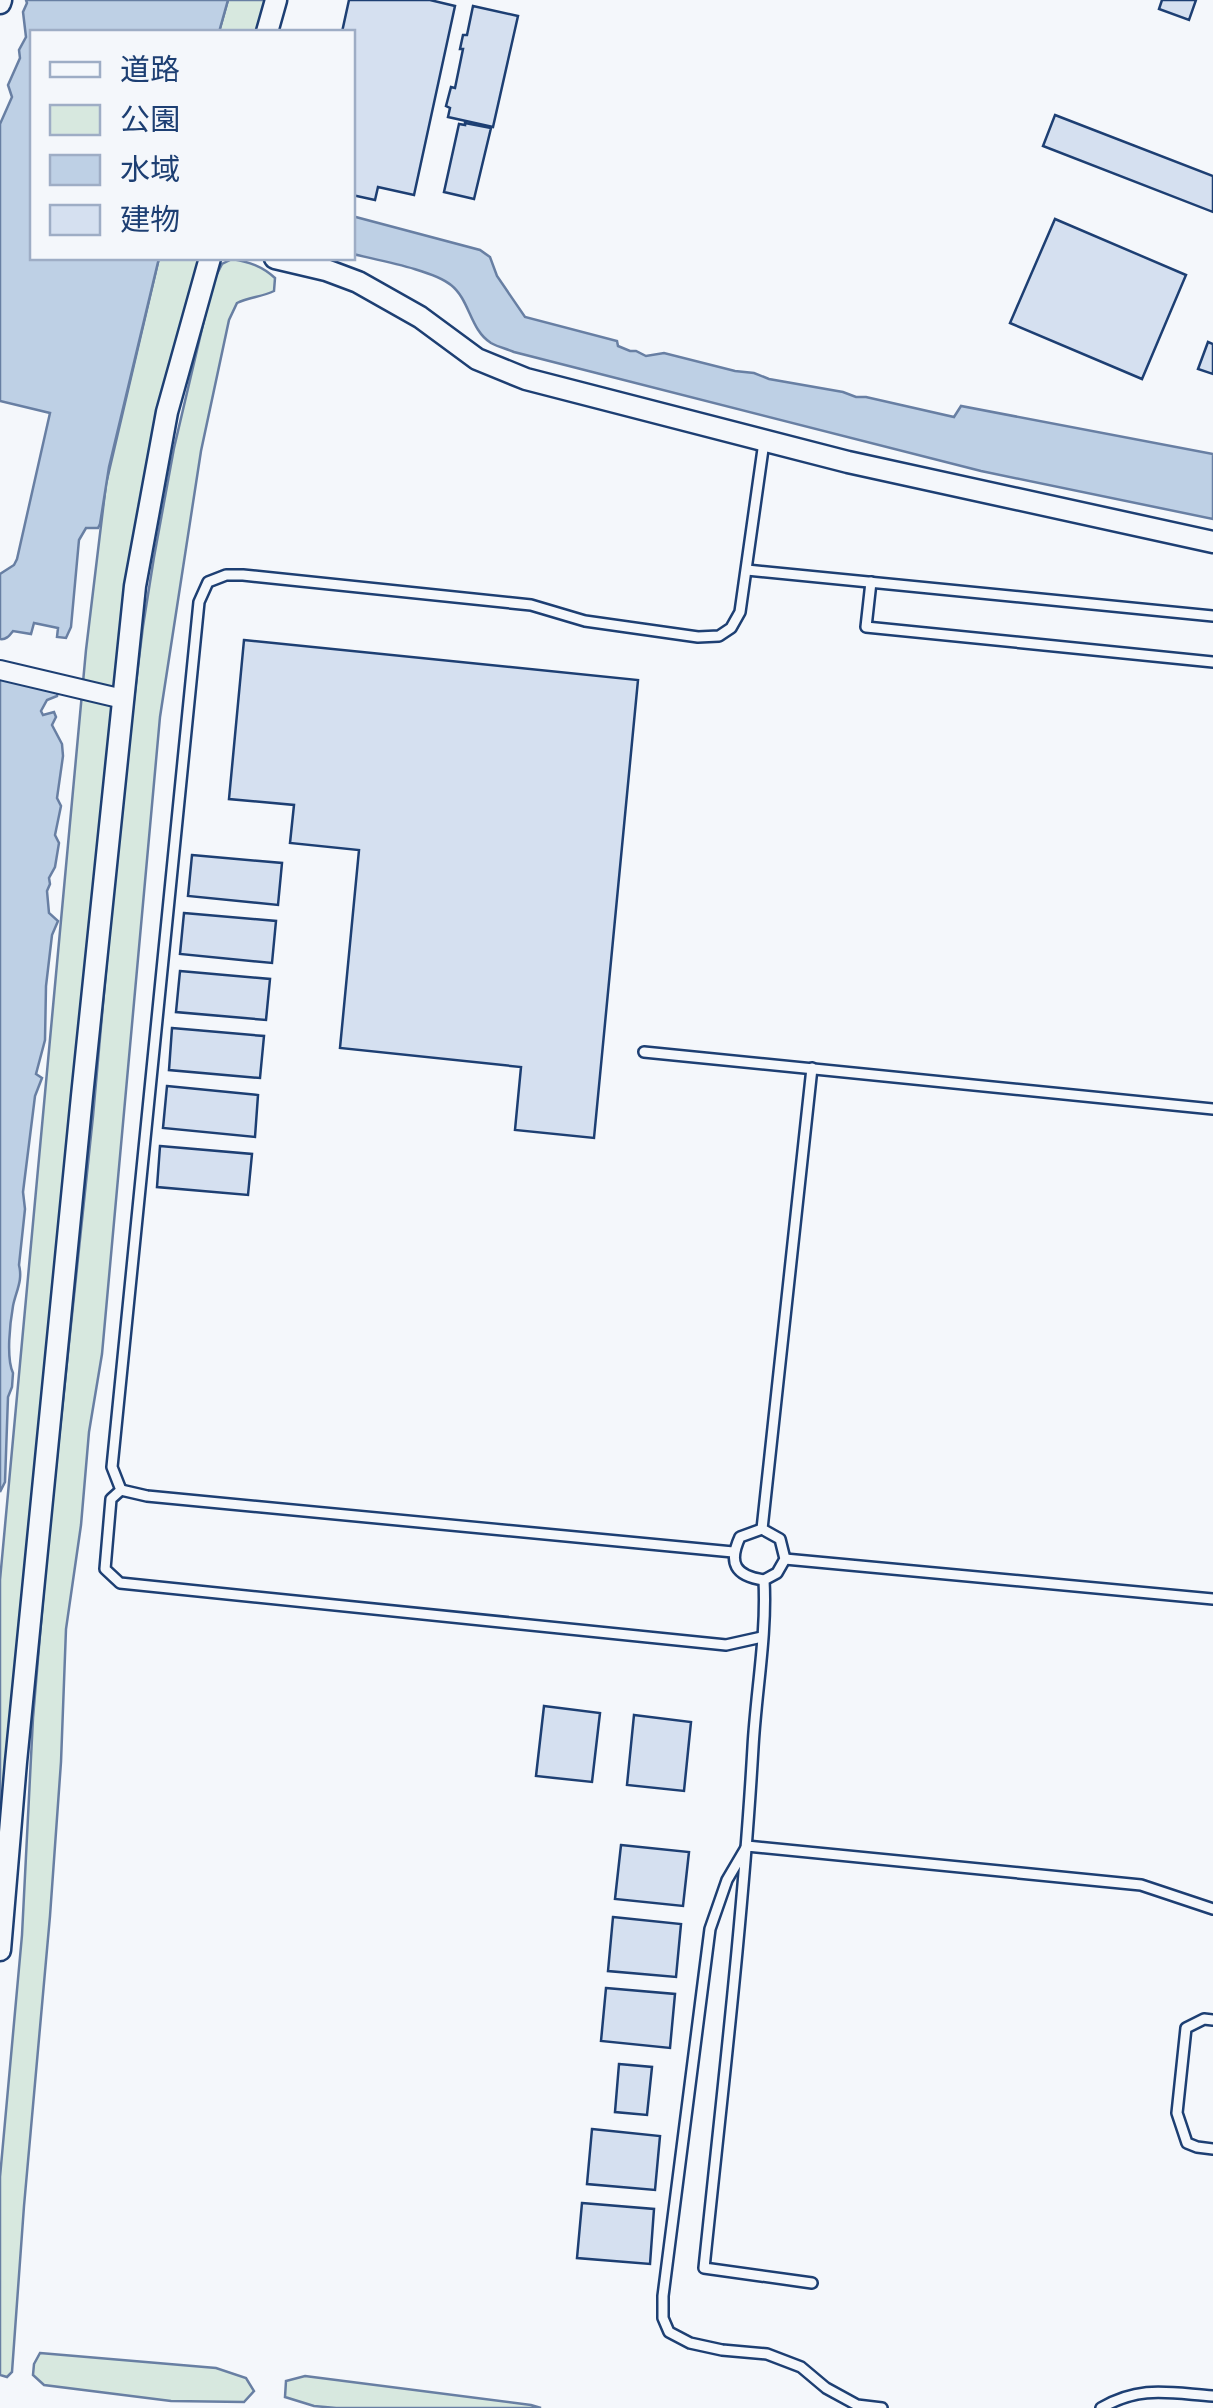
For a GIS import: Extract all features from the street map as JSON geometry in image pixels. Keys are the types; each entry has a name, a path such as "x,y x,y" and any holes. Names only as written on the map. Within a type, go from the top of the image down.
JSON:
{"street":[{"path":"268,30 276,0"},
{"path":"0,1950 136,586 167,412 209,260"},
{"path":"284,260 358,282 420,317 476,359 526,379 848,462 1213,542"},
{"path":"0,670 123,699"}],"lane":[{"path":"121,1490 112,1467 199,602 208,582 226,575 243,575 530,604 584,621 698,637 720,636 731,628 740,612 764,441"},
{"path":"747,570 1213,616"},
{"path":"871,582 866,627 1213,662"},
{"path":"644,1052 1213,1108"},
{"path":"762,1529 812,1068"},
{"path":"121,1490 146,1496 733,1552"},
{"path":"121,1490 111,1499 105,1570 120,1583 726,1645 762,1637"},
{"path":"762,1529 780,1539 785,1559 777,1573 764,1580 747,1578 735,1566 733,1552 740,1536 762,1529"},
{"path":"785,1559 1213,1599"},
{"path":"764,1580 747,1846 704,2268 812,2283"},
{"path":"747,1846 1141,1885 1213,1909"},
{"path":"747,1846 727,1880 710,1929 662,2318 669,2332 690,2343 767,2354 801,2367 826,2388 857,2405 882,2408"},
{"path":"1213,2020 1204,2019 1186,2028 1177,2113 1187,2143 1213,2149"},
{"path":"1101,2408 1147,2391 1213,2396"}],"green space":[{"path":"228,0 265,0 258,30 220,30"},
{"path":"159,260 198,260 166,385 0,1871 0,1580 86,650 106,484"},
{"path":"236,260 255,265 275,278 274,291 237,303 229,320 201,451 160,717 102,1354 66,1629 50,1916 12,2372 7,2377 0,2375 0,2177 22,1935 33,1718 120,814 143,626 174,448 213,282 222,264"},
{"path":"40,2353 216,2368 246,2378 254,2391 244,2402 171,2401 44,2385 33,2375"},
{"path":"305,2376 541,2408 336,2408 285,2397 286,2381"}],"water":[{"path":"26,0 228,0 220,30 30,30 30,260 159,260 109,467 100,524 98,528 86,528 79,540 71,627 66,638 57,637 58,628 34,623 31,634 13,631 0,639 0,574 17,559 50,413 0,401 0,124 12,97 8,85 26,37 23,12"},
{"path":"355,217 480,250 490,257 497,276 525,317 617,341 618,346 646,356 664,353 954,417 961,406 1213,454 1213,519 981,471 514,352 484,337 451,285 404,266 355,254"},
{"path":"0,678 58,690 41,711 43,715 54,712 52,725 62,744 63,756 57,798 61,806 55,835 59,843 47,891 49,913 58,921 52,935 46,986 45,1040 36,1074 42,1078 35,1096 23,1192 20,1276 10,1331 13,1373 8,1397 5,1482 0,1492"}],"building":[{"path":"349,0 430,0 455,6 414,195 378,187 375,200 355,196 355,30 342,30"},
{"path":"1162,0 1196,0 1189,20 1159,9"},
{"path":"473,6 518,16 493,127 448,117 450,108 446,106 451,87 455,88 463,35 467,35"},
{"path":"1055,115 1213,176 1213,212 1043,146"},
{"path":"459,124 491,128 474,199 444,192"},
{"path":"1055,219 1186,275 1142,379 1010,323"},
{"path":"1208,342 1213,344 1213,374 1198,369"},
{"path":"244,640 638,680 594,1138 515,1130 521,1067 340,1048 359,850 290,843 294,805 229,799"},
{"path":"192,855 282,863 278,905 188,896"},
{"path":"184,913 276,921 272,963 180,954"},
{"path":"180,971 270,979 266,1020 176,1012"},
{"path":"172,1028 264,1036 260,1078 169,1070"},
{"path":"167,1086 258,1095 255,1137 163,1128"},
{"path":"160,1146 252,1154 248,1195 157,1187"},
{"path":"544,1706 600,1713 592,1782 536,1776"},
{"path":"634,1715 691,1722 684,1791 627,1785"},
{"path":"621,1845 689,1852 683,1906 615,1899"},
{"path":"613,1917 681,1924 676,1977 608,1971"},
{"path":"606,1988 675,1994 670,2048 601,2041"},
{"path":"619,2064 652,2067 647,2115 615,2112"},
{"path":"592,2129 660,2136 655,2190 587,2184"},
{"path":"582,2203 654,2209 650,2264 577,2258"}]}
